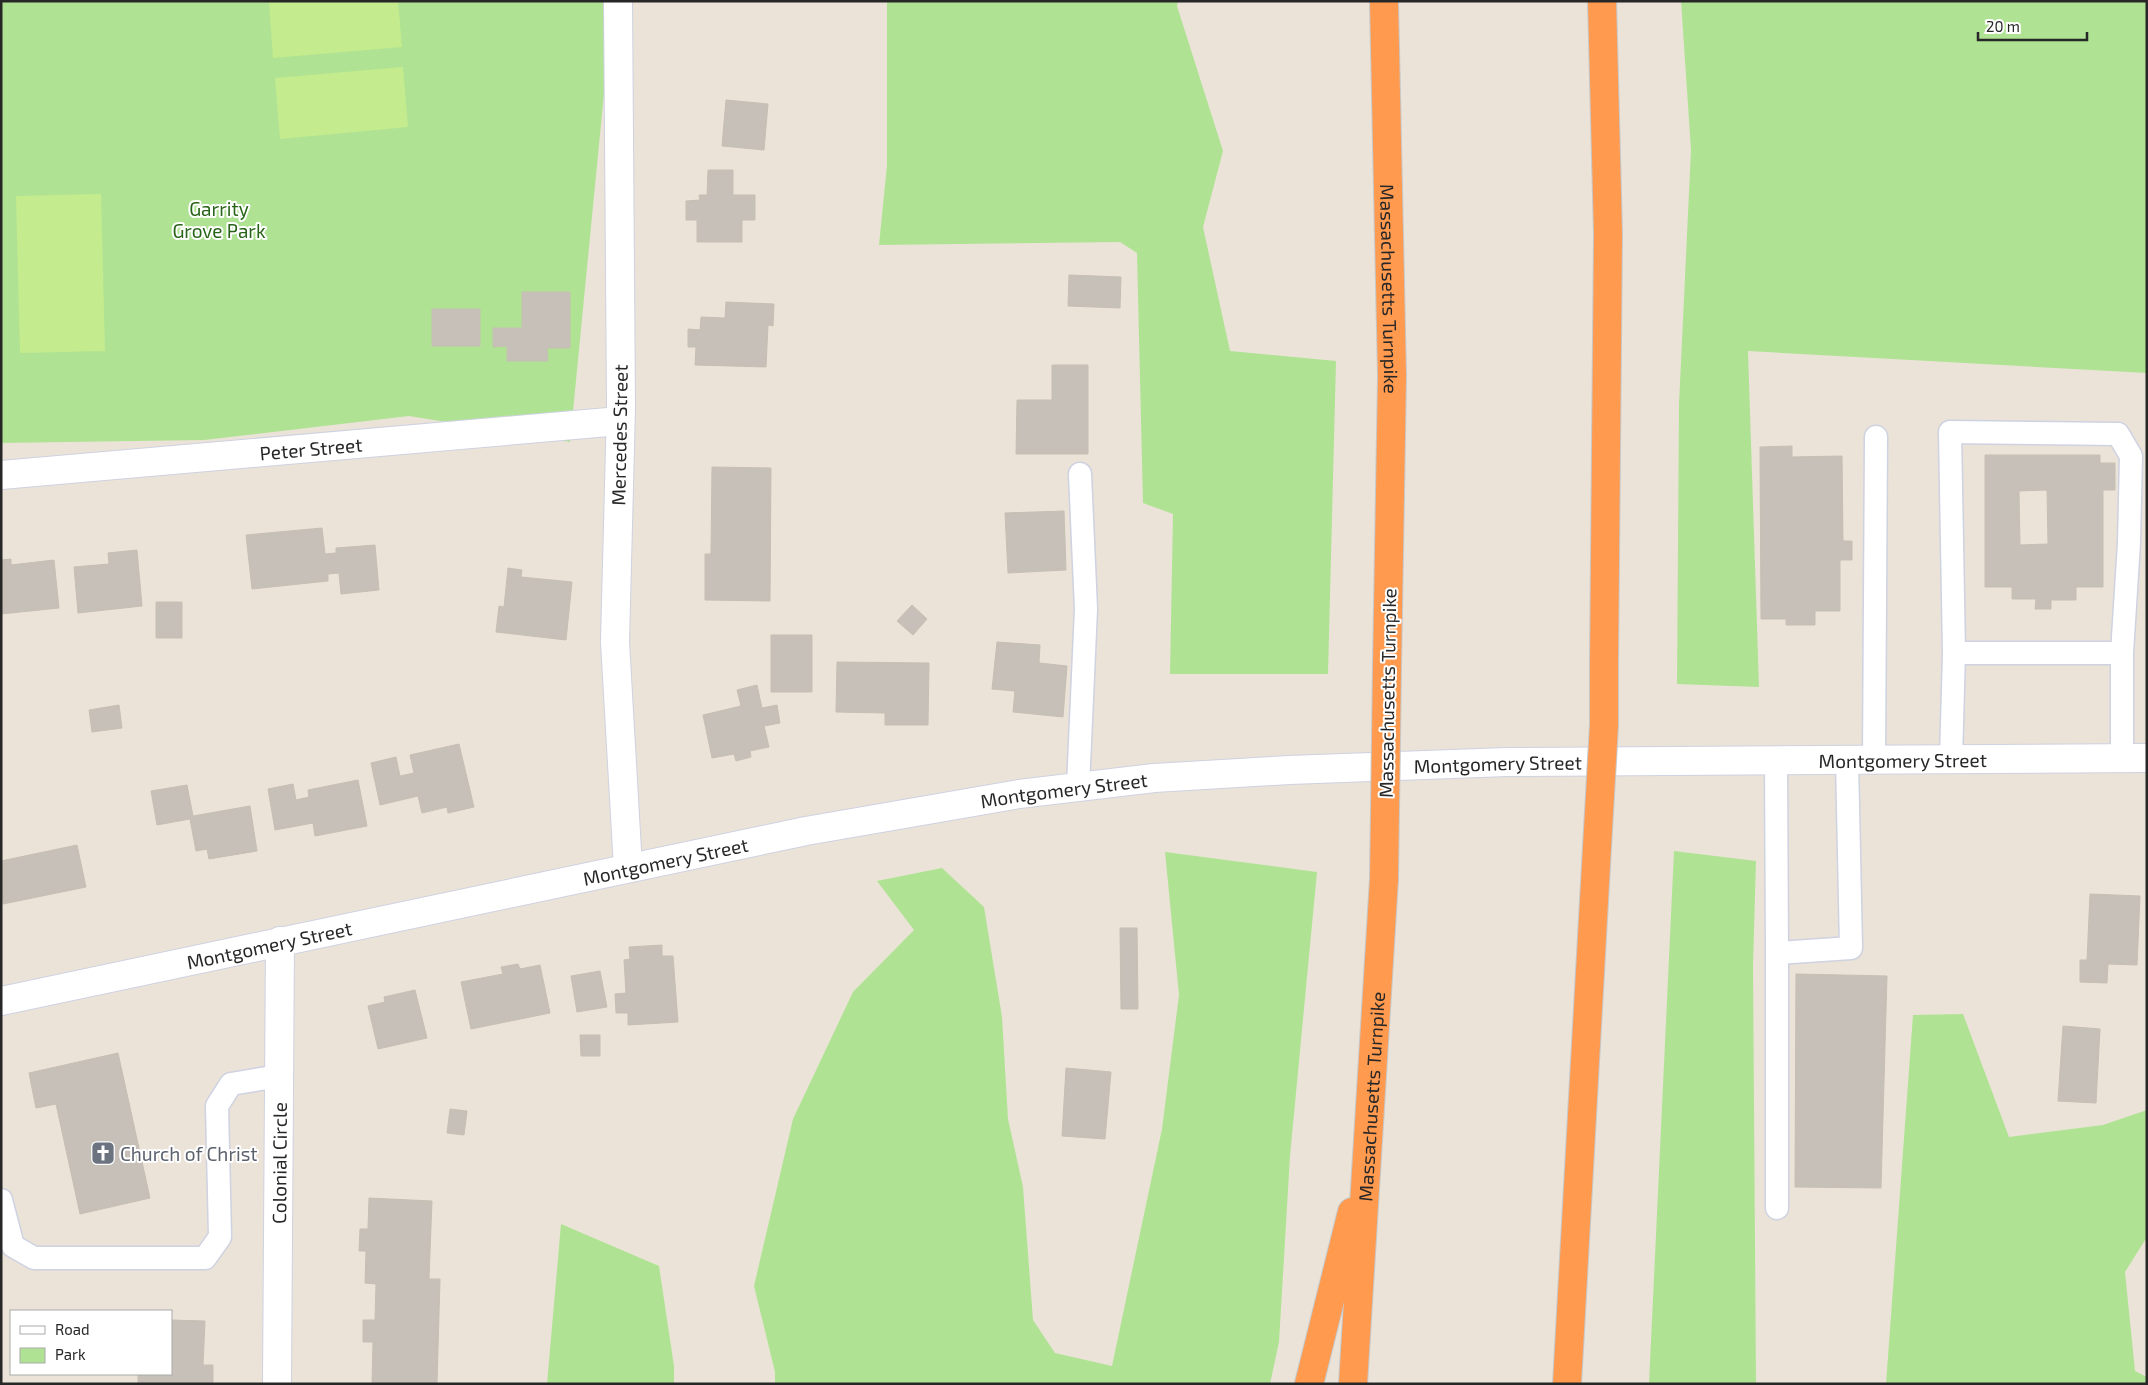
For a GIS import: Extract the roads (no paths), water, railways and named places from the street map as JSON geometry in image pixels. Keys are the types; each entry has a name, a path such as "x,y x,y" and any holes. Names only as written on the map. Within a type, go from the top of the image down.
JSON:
{"highway":[{"name":"Massachusetts Turnpike","path":"1353,1384 1384,879 1392,376 1384,1"},
{"path":"1567,1384 1604,726 1608,234 1602,1"},
{"path":"1309,1384 1369,1145"}],"main road":[{"name":"Mercedes Street","path":"618,1 620,421 615,642 628,868"},
{"name":"Peter Street","path":"1,475 620,421"},
{"name":"Montgomery Street","path":"1,1002 280,941 816,830 1019,794 1154,778 1289,770 1508,762 2134,758"},
{"name":"Colonial Circle","path":"277,1384 280,941"}],"lane":[{"path":"1951,759 1954,654 1950,432 2118,434 2131,456 2129,543 2122,653 2134,758"},
{"path":"1777,953 1851,948 1876,437"},
{"path":"1078,787 1086,609 1080,474"},
{"path":"1954,654 2122,653"},
{"path":"1776,760 1778,1208"},
{"path":"1,1200 13,1246 34,1258 205,1258 220,1236 218,1106 231,1084 279,1076"}],"place":[{"name":"Church of Christ","path":"103,1153"}],"park label":[{"name":"Garrity Grove Park","path":"219,219"}]}
